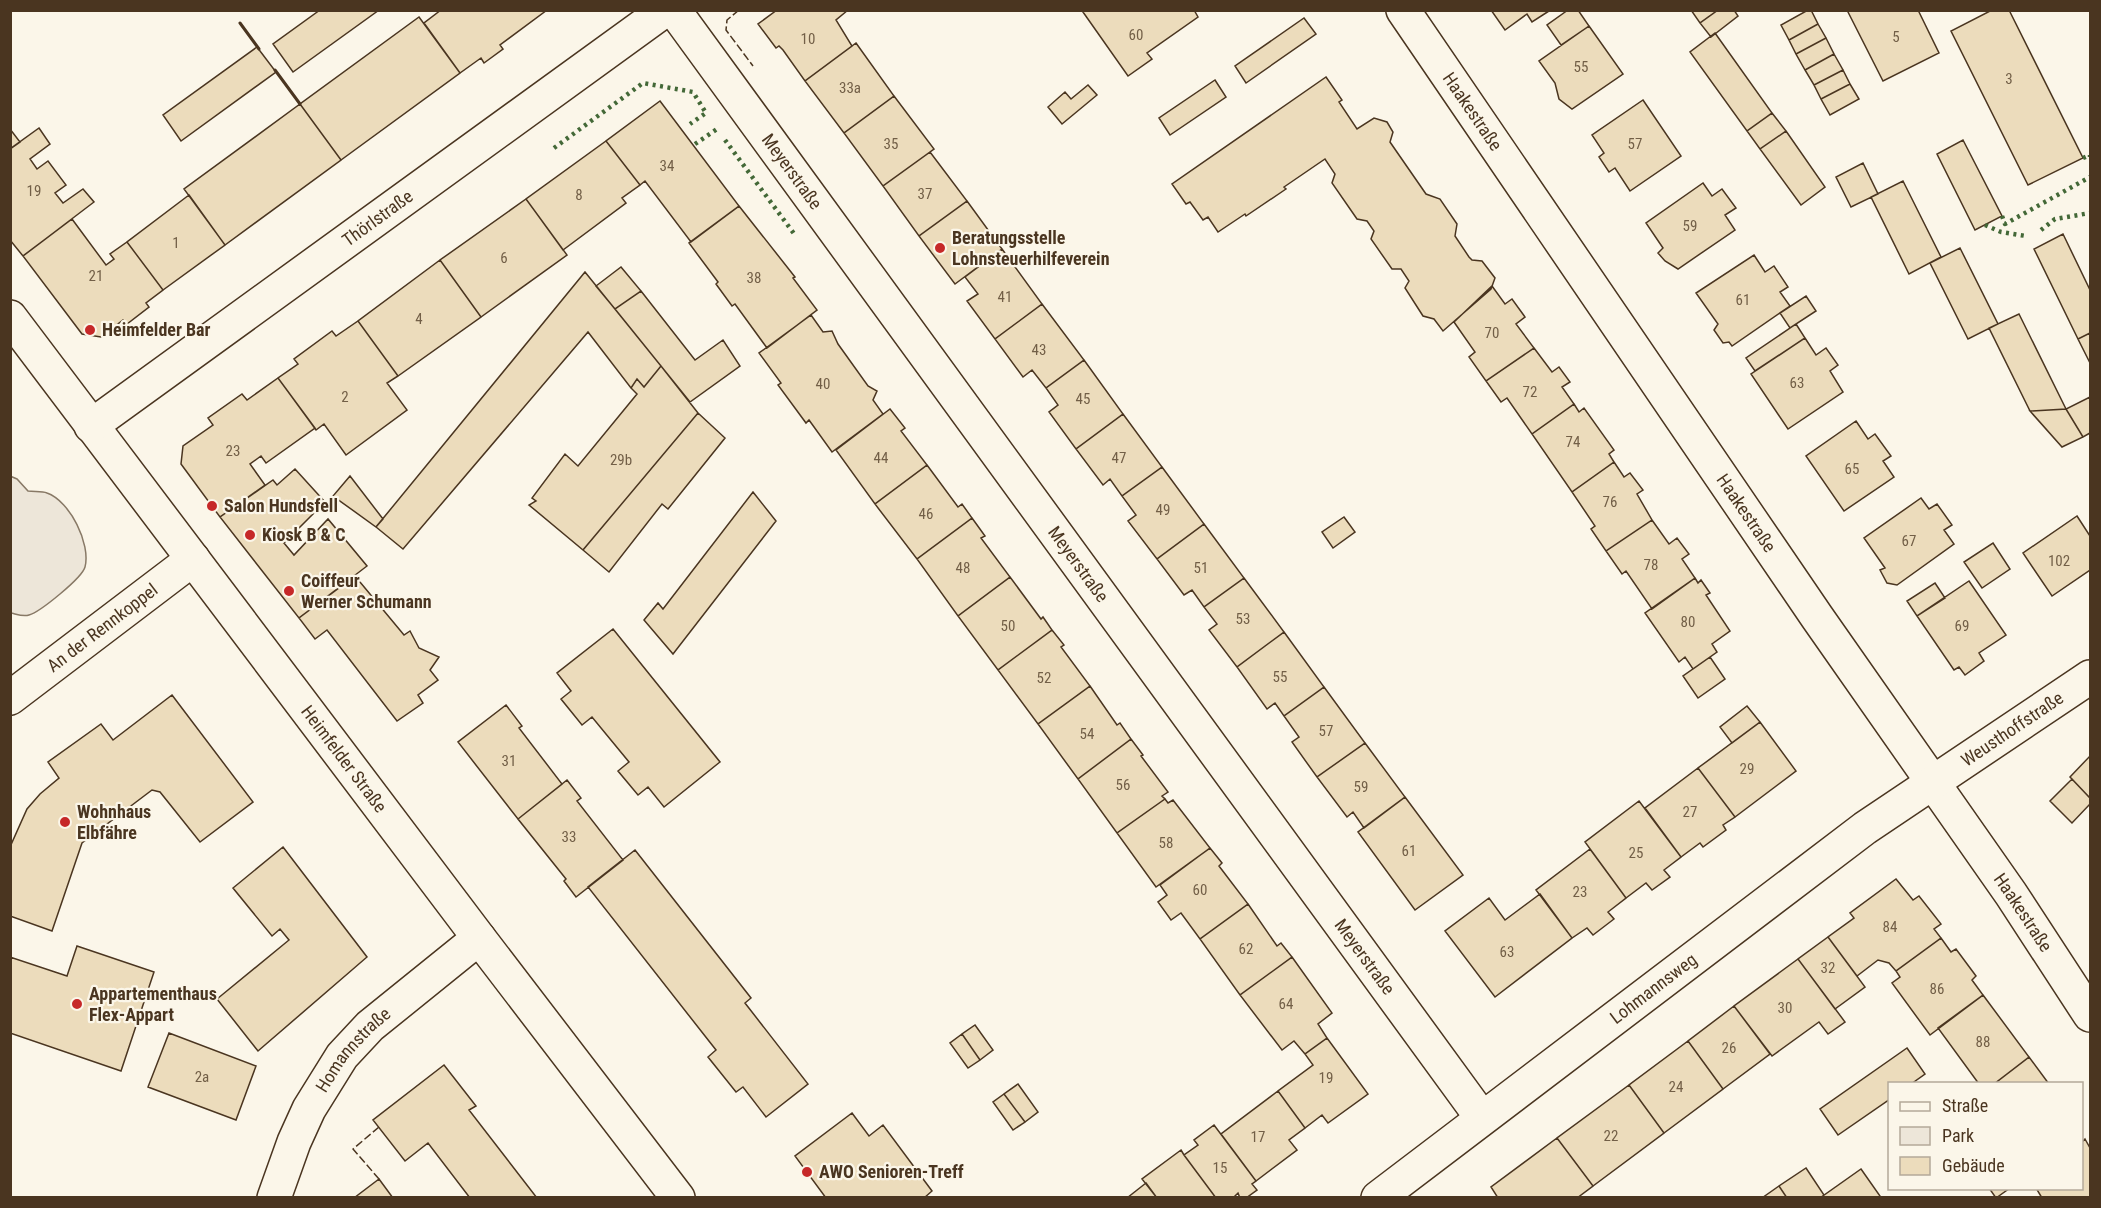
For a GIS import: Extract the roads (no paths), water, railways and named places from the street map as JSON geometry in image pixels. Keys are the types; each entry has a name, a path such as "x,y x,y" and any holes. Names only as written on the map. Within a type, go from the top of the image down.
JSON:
{"street":[{"name":"Thörlstraße","path":"91,426 665,10"},
{"name":"Meyerstraße","path":"674,10 1482,1118"},
{"name":"Haakestraße","path":"1403,10 1810,607 2011,894 2091,1015"},
{"name":"Heimfelder Straße","path":"10,317 479,938 678,1197"},
{"name":"An der Rennkoppel","path":"10,698 193,559"},
{"name":"Weusthoffstraße","path":"1934,782 2091,677"},
{"name":"Lohmannsweg","path":"1378,1197 1865,828 1934,782"},
{"name":"Homannstraße","path":"274,1197 309,1109 342,1056 370,1026 479,938"}],"place":[{"name":"Beratungsstelle Lohnsteuerhilfeverein","path":"940,248"},
{"name":"Heimfelder Bar","path":"90,330"},
{"name":"Salon Hundsfell","path":"212,506"},
{"name":"Kiosk B & C","path":"250,535"},
{"name":"Coiffeur Werner Schumann","path":"289,591"},
{"name":"Wohnhaus Elbfähre","path":"65,822"},
{"name":"Appartementhaus Flex-Appart","path":"77,1004"},
{"name":"AWO Senioren-Treff","path":"807,1172"}]}
